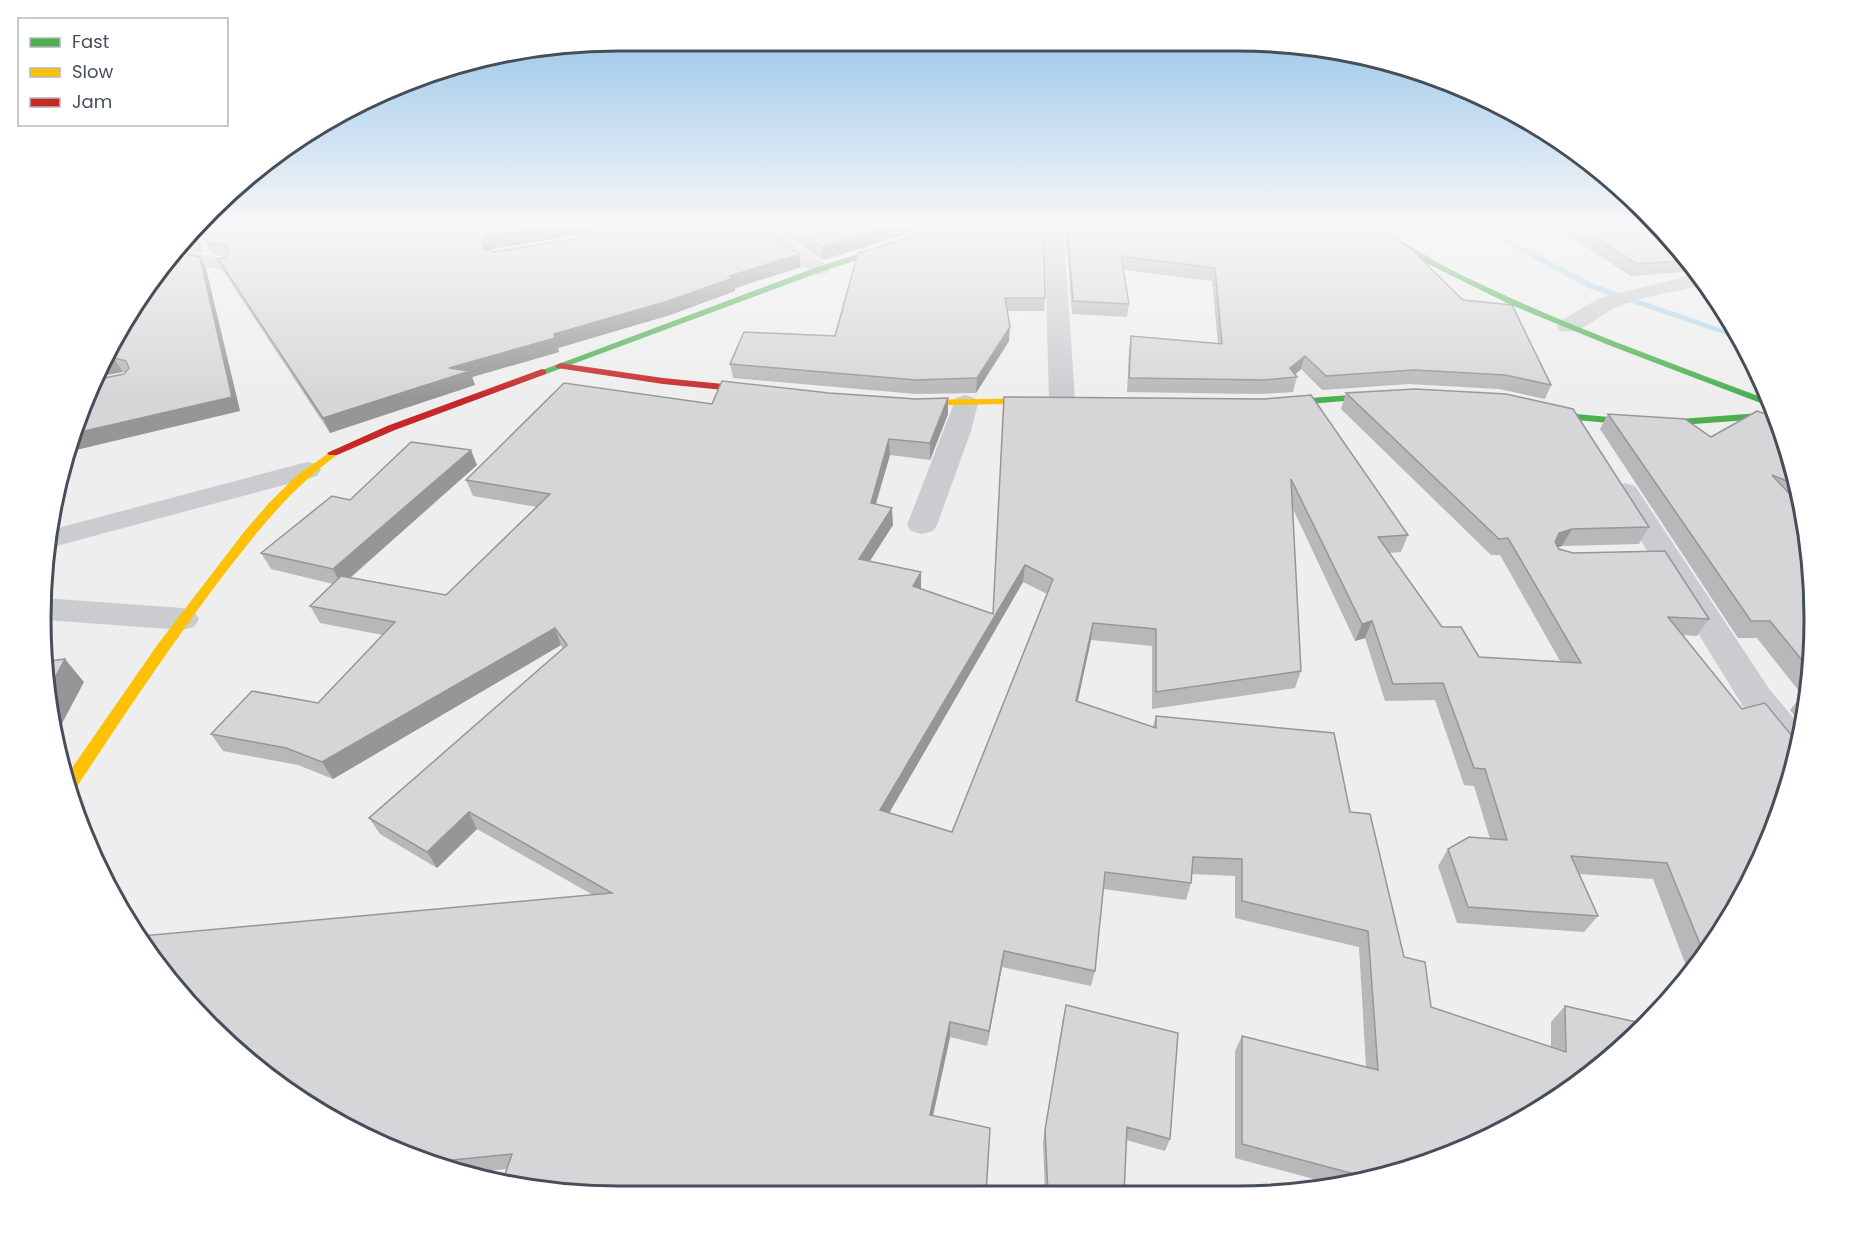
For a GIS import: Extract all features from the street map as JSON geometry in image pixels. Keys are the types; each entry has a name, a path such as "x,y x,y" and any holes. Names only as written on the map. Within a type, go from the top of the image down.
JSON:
{"street":[{"path":"74,777 182,618 276,499 307,470 338,450 391,428 785,283"},
{"path":"884,402 1068,401 1056,310 1056,283"},
{"path":"1467,283 1568,326 1761,400"},
{"path":"1568,326 1608,303 1687,283"},
{"path":"1681,284 1700,291"},
{"path":"560,366 663,381 783,393"},
{"path":"1260,404 1399,395"},
{"path":"922,525 958,431 965,403"},
{"path":"1519,403 1576,417 1653,424 1766,416"},
{"path":"1576,417 1757,699 1790,740"},
{"path":"57,537 307,470"},
{"path":"1631,556 1665,555"},
{"path":"51,609 182,618"}],"building":[{"path":"161,283 206,283 232,397 83,431 105,378 124,374 129,368 126,361 115,358 127,335"},
{"path":"234,283 720,283 668,301 554,334 555,338 449,368 470,371 323,418"},
{"path":"850,283 1045,283 1045,298 1005,298 1010,327 977,378 916,380 730,364 744,332 835,336"},
{"path":"1072,283 1125,283 1129,304 1073,301"},
{"path":"1216,283 1445,283 1463,300 1512,305 1551,385 1505,375 1414,370 1326,376 1305,356 1290,368 1297,377 1264,380 1129,378 1131,336 1222,344"},
{"path":"722,381 829,393 916,399 948,398 930,443 889,439 871,503 892,508 859,559 921,572 913,586 993,614 1004,397 1264,399 1311,395 1408,535 1378,537 1442,627 1461,627 1479,657 1581,663 1508,538 1499,539 1346,393 1415,389 1506,394 1573,409 1649,527 1572,529 1559,533 1555,542 1559,549 1573,553 1665,551 1709,619 1668,617 1742,709 1765,703 1792,735 1774,801 1745,869 1728,902 1700,945 1667,863 1571,856 1598,916 1468,907 1448,849 1469,837 1507,840 1485,769 1474,768 1443,683 1393,684 1372,621 1362,624 1291,479 1301,671 1156,692 1156,629 1093,623 1076,701 1156,728 1156,716 1334,733 1350,812 1370,814 1404,957 1425,962 1431,1007 1566,1052 1565,1006 1636,1022 1582,1069 1520,1110 1454,1143 1383,1167 1353,1174 1242,1144 1242,1036 1378,1070 1368,931 1242,901 1242,859 1193,857 1191,883 1105,872 1095,971 1004,951 989,1031 950,1022 930,1115 990,1128 986,1186 581,1185 505,1174 512,1154 450,1160 436,1156 401,1143 335,1110 273,1069 217,1020 168,964 148,935 612,893 469,812 427,852 369,818 567,645 555,628 322,762 286,748 211,734 252,691 318,703 395,622 310,606 341,576 446,595 550,494 466,480 564,383 712,404","holes":["1025,565 1053,579 952,832 880,810"]},
{"path":"1757,411 1766,414 1787,481 1772,475 1790,494 1799,544 1803,581 1802,661 1770,621 1751,621 1608,414 1685,419 1711,437"},
{"path":"411,442 471,450 333,569 261,553 332,496 350,500"},
{"path":"65,659 54,679 53,661"},
{"path":"1066,1005 1178,1033 1170,1139 1127,1127 1124,1186 1048,1186 1045,1130"}],"waterway":[{"path":"1585,283 1727,334"}],"traffic: fast":[{"path":"542,372 783,283"},
{"path":"1470,283 1563,324 1761,400"},
{"path":"1271,404 1390,395"},
{"path":"1536,407 1576,417 1653,424 1766,416"}],"traffic: slow":[{"path":"902,403 1048,401"},
{"path":"74,778 163,648 248,535 286,491 333,453"}],"traffic: jam":[{"path":"560,366 663,381 764,391"},
{"path":"333,453 391,428 542,372"}]}
